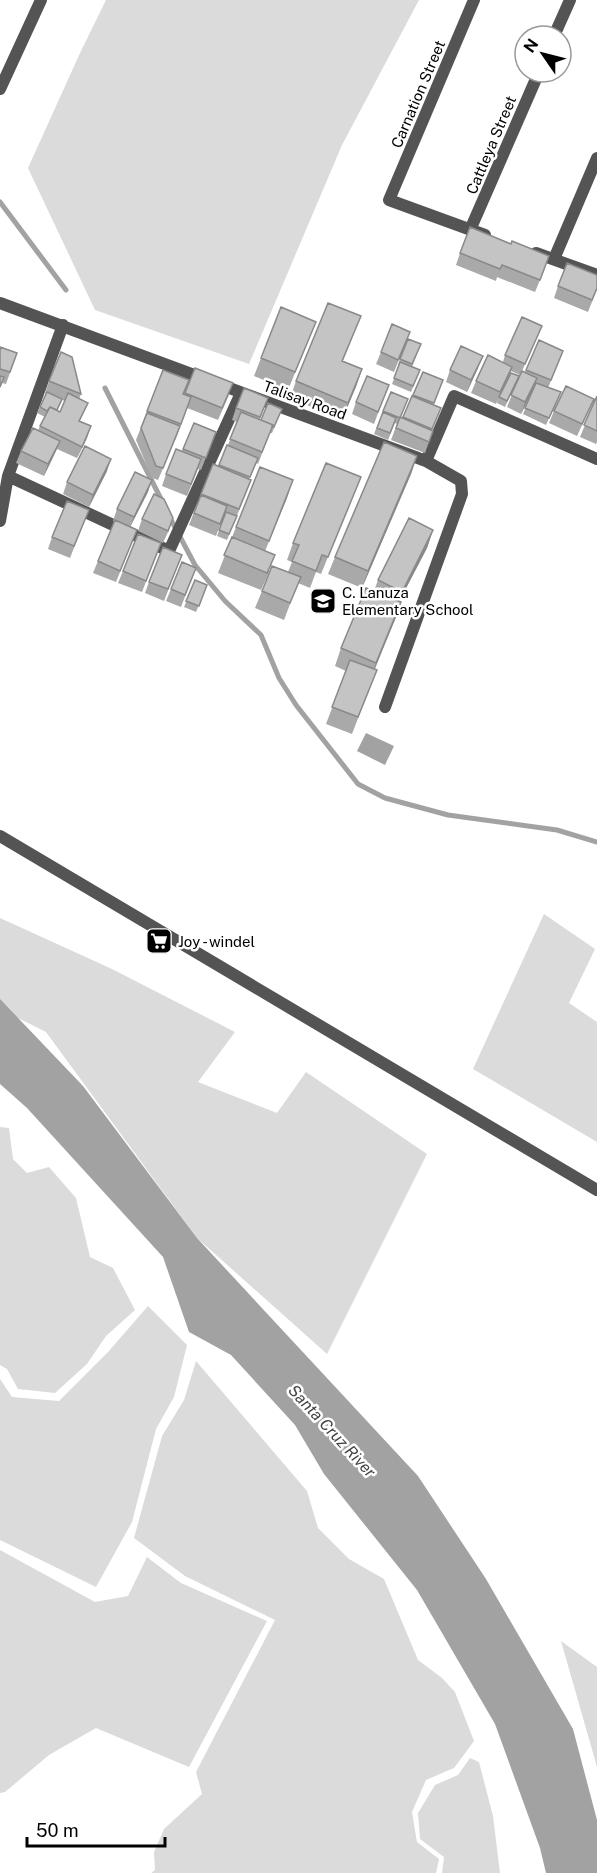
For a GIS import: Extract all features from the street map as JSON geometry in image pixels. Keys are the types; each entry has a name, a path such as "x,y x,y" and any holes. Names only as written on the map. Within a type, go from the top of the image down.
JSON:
{"street":[{"path":"0,89 6,61 41,0"},
{"name":"Carnation Street","path":"470,230 389,200 474,0"},
{"path":"559,24 570,0"},
{"name":"Cattleya Street","path":"470,230 533,84"},
{"path":"554,260 597,158"},
{"path":"470,230 502,241"},
{"path":"523,248 597,275"},
{"name":"Talisay Road","path":"0,303 426,461 461,481 462,494 385,707"},
{"path":"0,520 8,476 63,325"},
{"path":"8,476 169,551 241,393"},
{"path":"426,461 454,396 597,459"},
{"path":"0,836 597,1190"}],"shaded area":[{"path":"106,0 419,0 342,145 249,364 95,310 28,168"},
{"path":"544,914 595,949 569,1003 597,1022 597,1142 473,1069"},
{"path":"0,918 112,969 235,1032 198,1082 277,1113 306,1072 427,1154 327,1354 197,1238 46,1032 0,1009"},
{"path":"0,1127 9,1128 13,1159 27,1173 49,1167 76,1198 90,1257 113,1268 135,1310 106,1336 87,1364 55,1393 18,1389 7,1369 0,1365"},
{"path":"148,1306 187,1345 174,1397 156,1429 132,1522 96,1587 0,1540 0,1379 12,1397 59,1401 108,1352"},
{"path":"196,1361 307,1491 318,1528 349,1559 384,1579 418,1660 442,1678 455,1692 474,1741 454,1768 426,1780 412,1812 417,1842 439,1859 436,1873 151,1873 155,1870 154,1852 164,1829 202,1794 196,1772 275,1620 185,1576 134,1538 162,1436 184,1400"},
{"path":"0,1550 95,1602 128,1596 147,1557 181,1583 267,1621 189,1767 96,1728 49,1755 5,1792 0,1793"},
{"path":"561,1641 597,1667 597,1767"},
{"path":"470,1758 479,1762 493,1816 500,1873 442,1873 444,1857 420,1839 418,1813 435,1785 458,1775"}],"water":[{"path":"366,733 394,746 385,765 357,751"},
{"name":"Santa Cruz River","path":"0,999 83,1086 197,1238 418,1476 486,1579 573,1729 597,1820 597,1873 546,1873 540,1848 495,1724 417,1590 324,1474 295,1425 231,1355 189,1332 163,1257 27,1108 0,1084"}],"building":[{"path":"470,227 511,244 512,241 549,256 540,280 502,265 500,269 460,253"},
{"path":"567,263 597,275 597,288 592,300 558,286"},
{"path":"328,303 361,316 342,361 362,369 348,403 296,381"},
{"path":"281,307 316,322 295,372 261,358"},
{"path":"522,317 542,326 525,364 505,355"},
{"path":"392,324 410,332 398,360 381,352"},
{"path":"408,339 421,344 412,364 400,359"},
{"path":"539,340 563,351 551,380 526,370"},
{"path":"461,346 483,356 471,380 450,370"},
{"path":"0,347 17,353 10,372 0,369"},
{"path":"61,352 72,357 81,394 49,381"},
{"path":"488,355 512,367 500,392 476,381"},
{"path":"400,362 420,370 413,386 394,378"},
{"path":"195,368 233,383 222,408 185,393"},
{"path":"163,370 189,380 183,394 191,397 181,424 147,411"},
{"path":"522,371 537,378 525,402 511,395"},
{"path":"423,372 443,380 434,403 413,395"},
{"path":"511,373 519,376 507,401 499,397"},
{"path":"367,376 389,385 378,412 356,402"},
{"path":"536,383 561,392 549,418 525,408"},
{"path":"566,386 594,399 582,424 554,411"},
{"path":"244,388 268,398 260,417 236,408"},
{"path":"47,392 62,399 57,410 50,407 47,411 40,407"},
{"path":"391,392 408,399 400,418 383,411"},
{"path":"68,393 88,403 79,421 91,426 82,447 40,426 50,407 60,412"},
{"path":"412,396 441,408 432,429 403,417"},
{"path":"597,396 597,431 584,425"},
{"path":"268,403 282,409 274,427 261,420"},
{"path":"241,412 273,425 262,452 230,439"},
{"path":"383,412 396,418 390,433 377,428"},
{"path":"147,413 180,426 163,468 156,466 141,428"},
{"path":"400,417 433,431 429,442 396,428"},
{"path":"194,423 216,432 206,458 183,449"},
{"path":"33,428 60,441 48,464 21,451"},
{"path":"384,442 417,456 368,571 335,557"},
{"path":"227,445 258,458 250,477 219,465"},
{"path":"85,446 111,459 93,495 67,482"},
{"path":"176,449 201,459 191,484 166,474"},
{"path":"326,463 361,477 328,557 322,555 316,571 292,561 299,545 293,543"},
{"path":"213,464 251,480 239,509 201,494"},
{"path":"260,467 293,480 269,541 236,527"},
{"path":"135,472 152,480 134,517 117,509"},
{"path":"154,494 164,499 173,518 168,531 142,519"},
{"path":"201,495 227,506 220,524 194,513"},
{"path":"67,501 89,510 74,546 52,537"},
{"path":"226,512 237,516 229,534 219,530"},
{"path":"409,518 433,530 402,592 378,580"},
{"path":"115,520 137,530 120,571 98,561"},
{"path":"138,534 161,543 146,581 123,571"},
{"path":"232,537 275,555 267,573 224,555"},
{"path":"163,547 182,555 168,589 149,582"},
{"path":"182,562 196,568 185,595 171,589"},
{"path":"272,566 301,577 290,603 262,591"},
{"path":"195,580 207,585 199,606 186,601"},
{"path":"366,588 401,602 376,663 341,648"},
{"path":"350,660 377,670 358,717 332,707"}],"waterway":[{"path":"0,202 66,290"},
{"path":"105,388 163,503"},
{"path":"169,516 195,565 225,601 261,635 279,678 296,705 358,784 385,798 448,815 557,830 597,842"}],"place":[{"name":"C. Lanuza Elementary School","path":"323,601"},
{"name":"Joy - windel","path":"159,941"}]}
